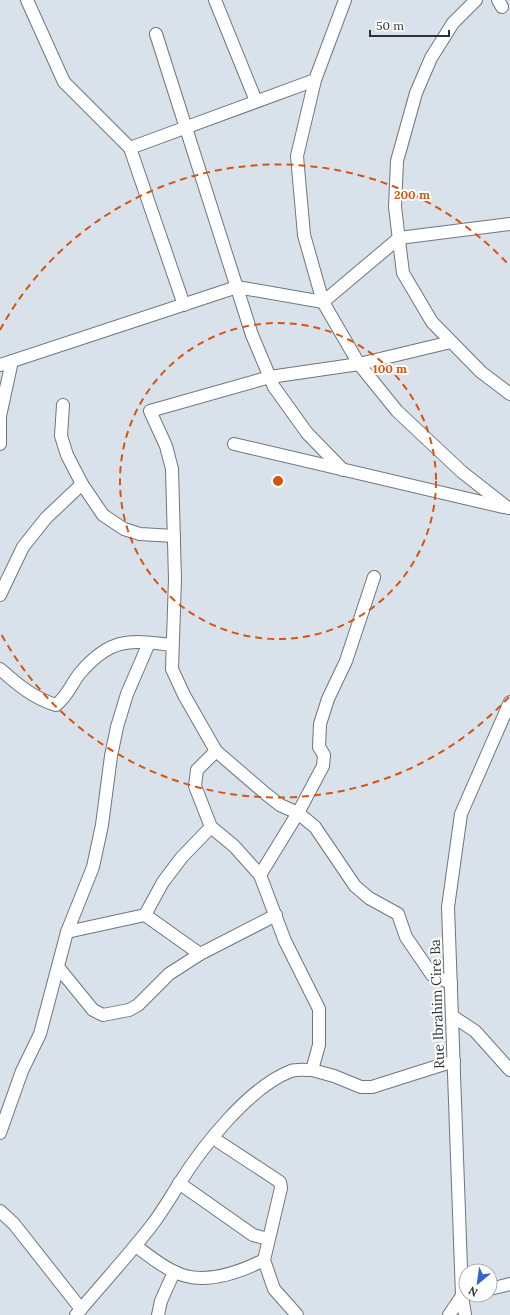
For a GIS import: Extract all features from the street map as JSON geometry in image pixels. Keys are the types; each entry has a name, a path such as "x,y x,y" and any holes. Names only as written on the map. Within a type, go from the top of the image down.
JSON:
{"street":[{"path":"27,0 64,82 130,148 184,305"},
{"path":"215,0 256,101"},
{"path":"345,0 315,80 297,156 304,235 323,302 359,364 397,411 462,472 509,508"},
{"path":"476,0 453,23 431,58 416,93 397,161 395,207 403,273 432,322 481,372 510,394"},
{"path":"156,34 252,335 270,378 274,387 307,433 343,470"},
{"path":"130,148 315,80"},
{"path":"0,365 237,287 323,302 399,238 510,224"},
{"path":"451,342 359,364 270,378 150,411 166,446 172,470 175,579 172,669 184,695 216,751 280,805 298,813 315,827 355,886 369,898 398,914 406,937 432,975 451,983"},
{"path":"0,444 0,416 12,361"},
{"path":"63,406 61,436 67,455 82,484 103,515 124,529 140,534 174,536"},
{"path":"234,444 509,508"},
{"path":"0,595 23,547 46,518 82,484"},
{"path":"260,875 298,813 323,766 324,756 319,747 320,724 328,699 346,661 374,577"},
{"path":"0,668 22,689 46,702 56,705 62,701 80,673 105,649 121,642 172,645"},
{"path":"0,1133 22,1071 40,1034 67,932 93,867 102,825 111,756 117,727 127,694 149,643"},
{"name":"Rue Ibrahim Cire Ba","path":"463,1263 448,907 461,814 510,702"},
{"path":"216,751 197,770 195,786 211,827 234,846 260,875 285,941 319,1009 319,1045 312,1070"},
{"path":"145,915 163,882 182,857 211,827"},
{"path":"67,932 145,915 200,954"},
{"path":"58,967 93,1010 103,1015 129,1010 138,1005 169,974 200,954 276,915"},
{"path":"452,1016 475,1031 510,1070"},
{"path":"0,1211 14,1224 79,1312 136,1246 163,1210 179,1183 213,1138 242,1105 267,1085 292,1071 312,1070 334,1076 361,1087 372,1087 454,1061"},
{"path":"213,1138 280,1182 281,1188 264,1260 274,1289 297,1315"},
{"path":"179,1183 254,1235 268,1239"},
{"path":"136,1246 174,1272 199,1278 215,1278 250,1267 264,1260"},
{"path":"158,1315 161,1301 174,1272"},
{"path":"498,1287 510,1284"},
{"path":"449,1315 458,1303"},
{"name":"Rue Ibrahim Cire Ba","path":"464,1303 465,1315"}]}
